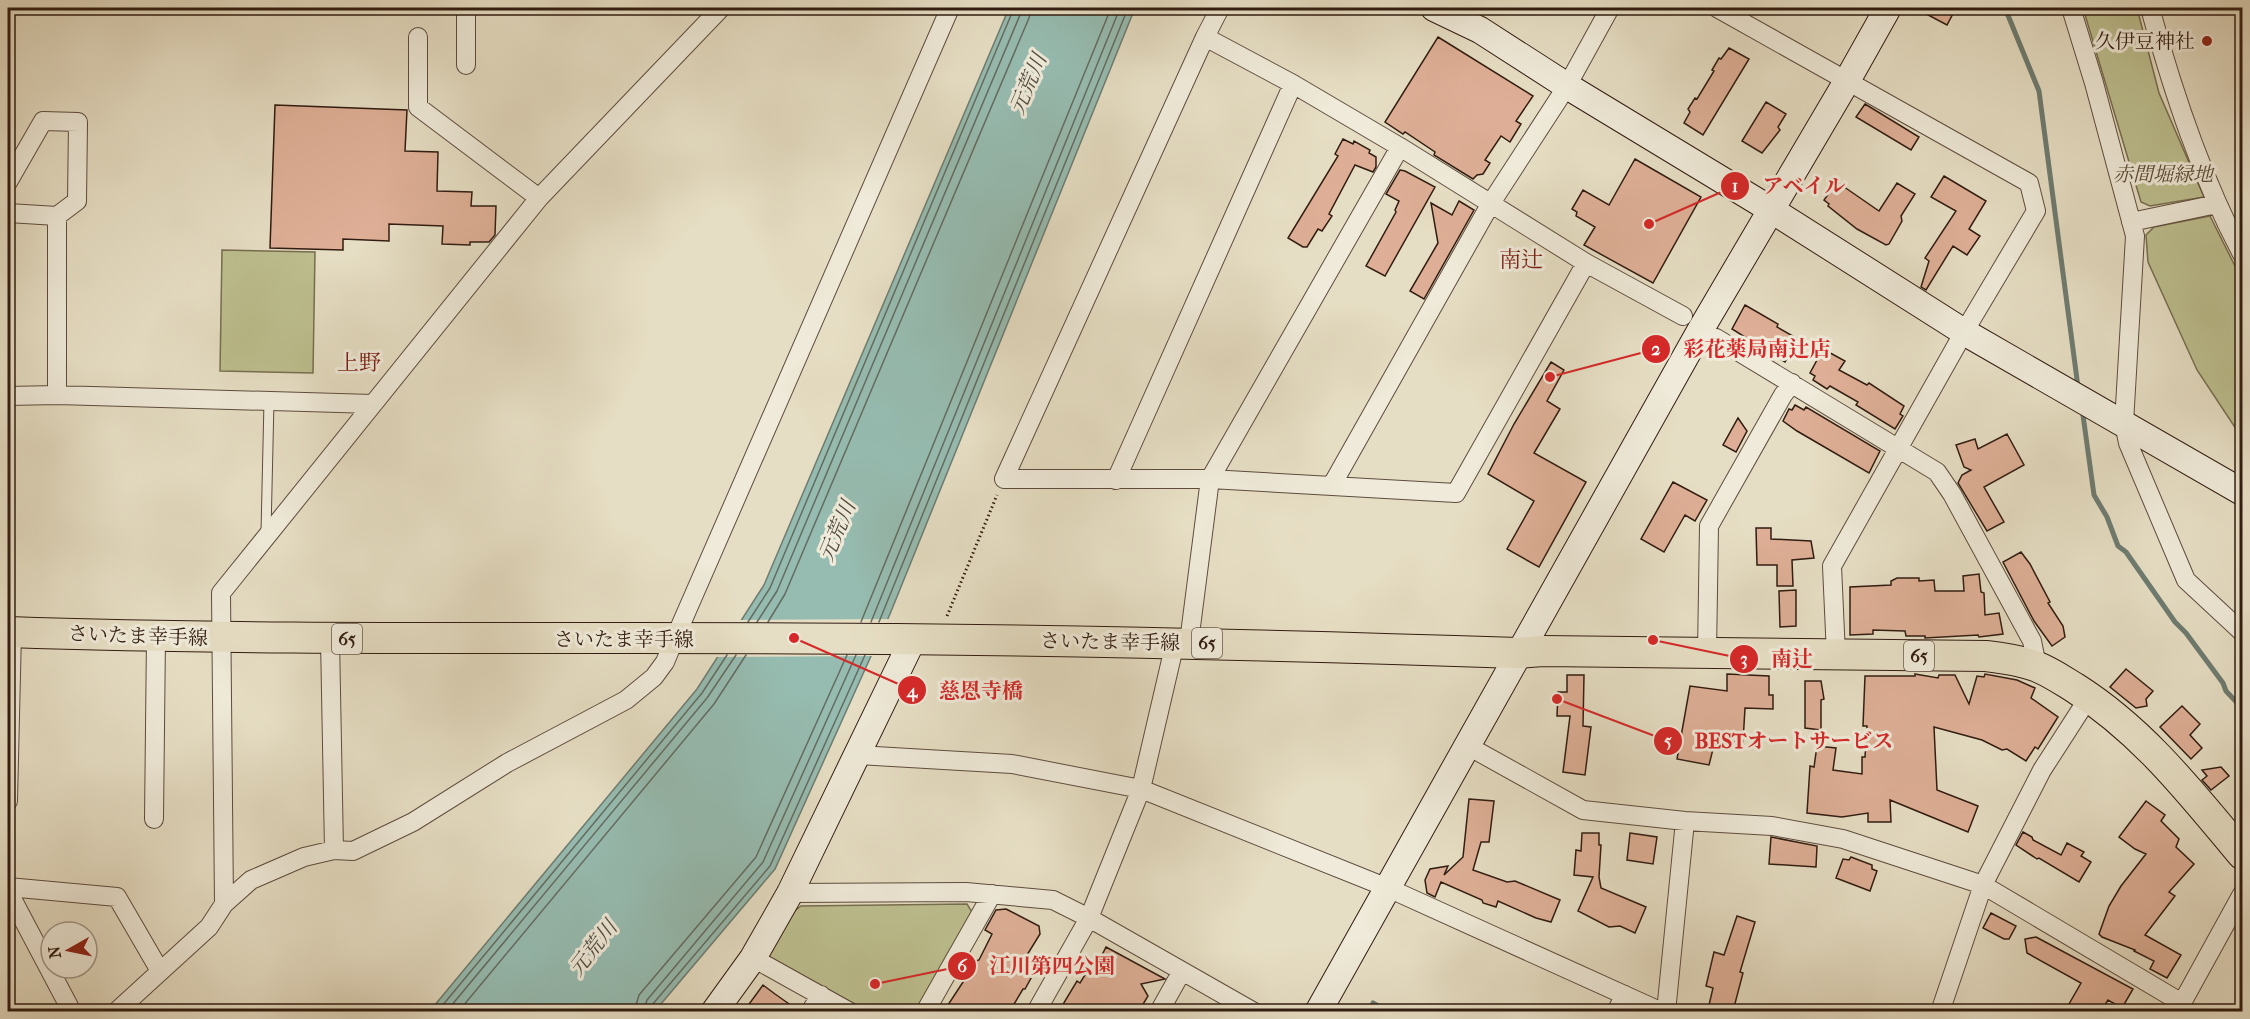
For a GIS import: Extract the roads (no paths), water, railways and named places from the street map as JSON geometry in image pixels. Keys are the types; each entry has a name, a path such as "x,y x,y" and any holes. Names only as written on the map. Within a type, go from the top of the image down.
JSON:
{"main road":[{"name":"さいたま幸手線","path":"10,632 156,637 330,639 915,639 1182,643 1518,653 1543,651 1986,656 2013,659 2037,666 2089,697 2159,756 2242,854"}],"street":[{"path":"466,8 466,65"},
{"path":"224,904 220,593 539,198 721,8"},
{"path":"116,1011 209,927 224,904 251,880 304,857 334,850 353,851 413,822 507,764 626,700 654,677 681,638 950,8"},
{"path":"1220,8 1004,479 1210,479 1456,493 1586,263"},
{"path":"1434,8 1480,30 1964,332 2242,492"},
{"path":"1332,486 1491,203 1567,86 1610,8"},
{"path":"1717,8 2029,183 2036,212 1964,332 1832,566 1836,655"},
{"path":"1748,8 1757,29"},
{"path":"1318,1011 1770,209 1888,8"},
{"path":"2071,8 2094,83 2134,236 2124,423 2128,443 2186,580 2242,632"},
{"path":"2150,8 2162,54 2203,170 2242,254"},
{"path":"418,37 418,107 539,198"},
{"path":"1205,37 1293,84 1400,147 1586,263 1683,316"},
{"path":"1116,480 1293,84"},
{"path":"8,182 44,121 78,122 76,201 57,216 8,213"},
{"path":"1036,1011 1089,918 1141,789 1182,643 1210,479 1400,147"},
{"path":"2131,222 2217,204"},
{"path":"57,216 57,395"},
{"path":"1716,338 1937,472 1952,494 2032,641 2037,666"},
{"path":"1707,654 1709,526 1792,383"},
{"path":"8,396 57,395 373,404"},
{"path":"8,801 10,632"},
{"path":"154,819 156,637"},
{"path":"330,639 334,850"},
{"path":"714,1011 753,958 790,893 915,639"},
{"path":"1940,1011 1983,885 2042,770 2089,697"},
{"path":"1468,746 1583,810 1685,821 1772,826 1843,839 1983,885 2179,1007 2242,894"},
{"path":"858,755 1012,764 1141,789 1388,888 1664,1011 1685,821"},
{"path":"8,890 117,897 160,971"},
{"path":"8,890 72,1011"},
{"path":"790,893 966,892 1053,900 1254,1011"},
{"path":"925,1011 992,894"},
{"path":"753,958 850,1011"},
{"path":"1159,1011 1182,971"},
{"path":"810,1011 821,995"},
{"path":"1616,1011 1625,995"}],"lane":[{"path":"266,535 269,401"}],"water":[{"name":"元荒川","path":"1009,8 1135,8 890,614 775,869 655,1011 429,1012 697,689 764,585"}],"waterway":[{"path":"2005,8 2039,91 2078,387"},
{"path":"2082,408 2094,495 2107,517 2118,546 2126,552 2175,622 2186,633 2223,683 2226,691 2242,708"},
{"path":"1373,1003 1388,1012"}],"place":[{"name":"久伊豆神社","path":"2207,41"},
{"name":"アベイル","path":"1649,224"},
{"name":"彩花薬局南辻店","path":"1550,377"},
{"name":"慈恩寺橋","path":"794,638"},
{"name":"南辻","path":"1653,640"},
{"name":"BESTオートサービス","path":"1557,699"},
{"name":"江川第四公園","path":"875,984"}],"district":[{"name":"南辻","path":"1521,260"},
{"name":"上野","path":"359,363"}],"park label":[{"name":"赤間堀緑地","path":"2163,174"}]}
